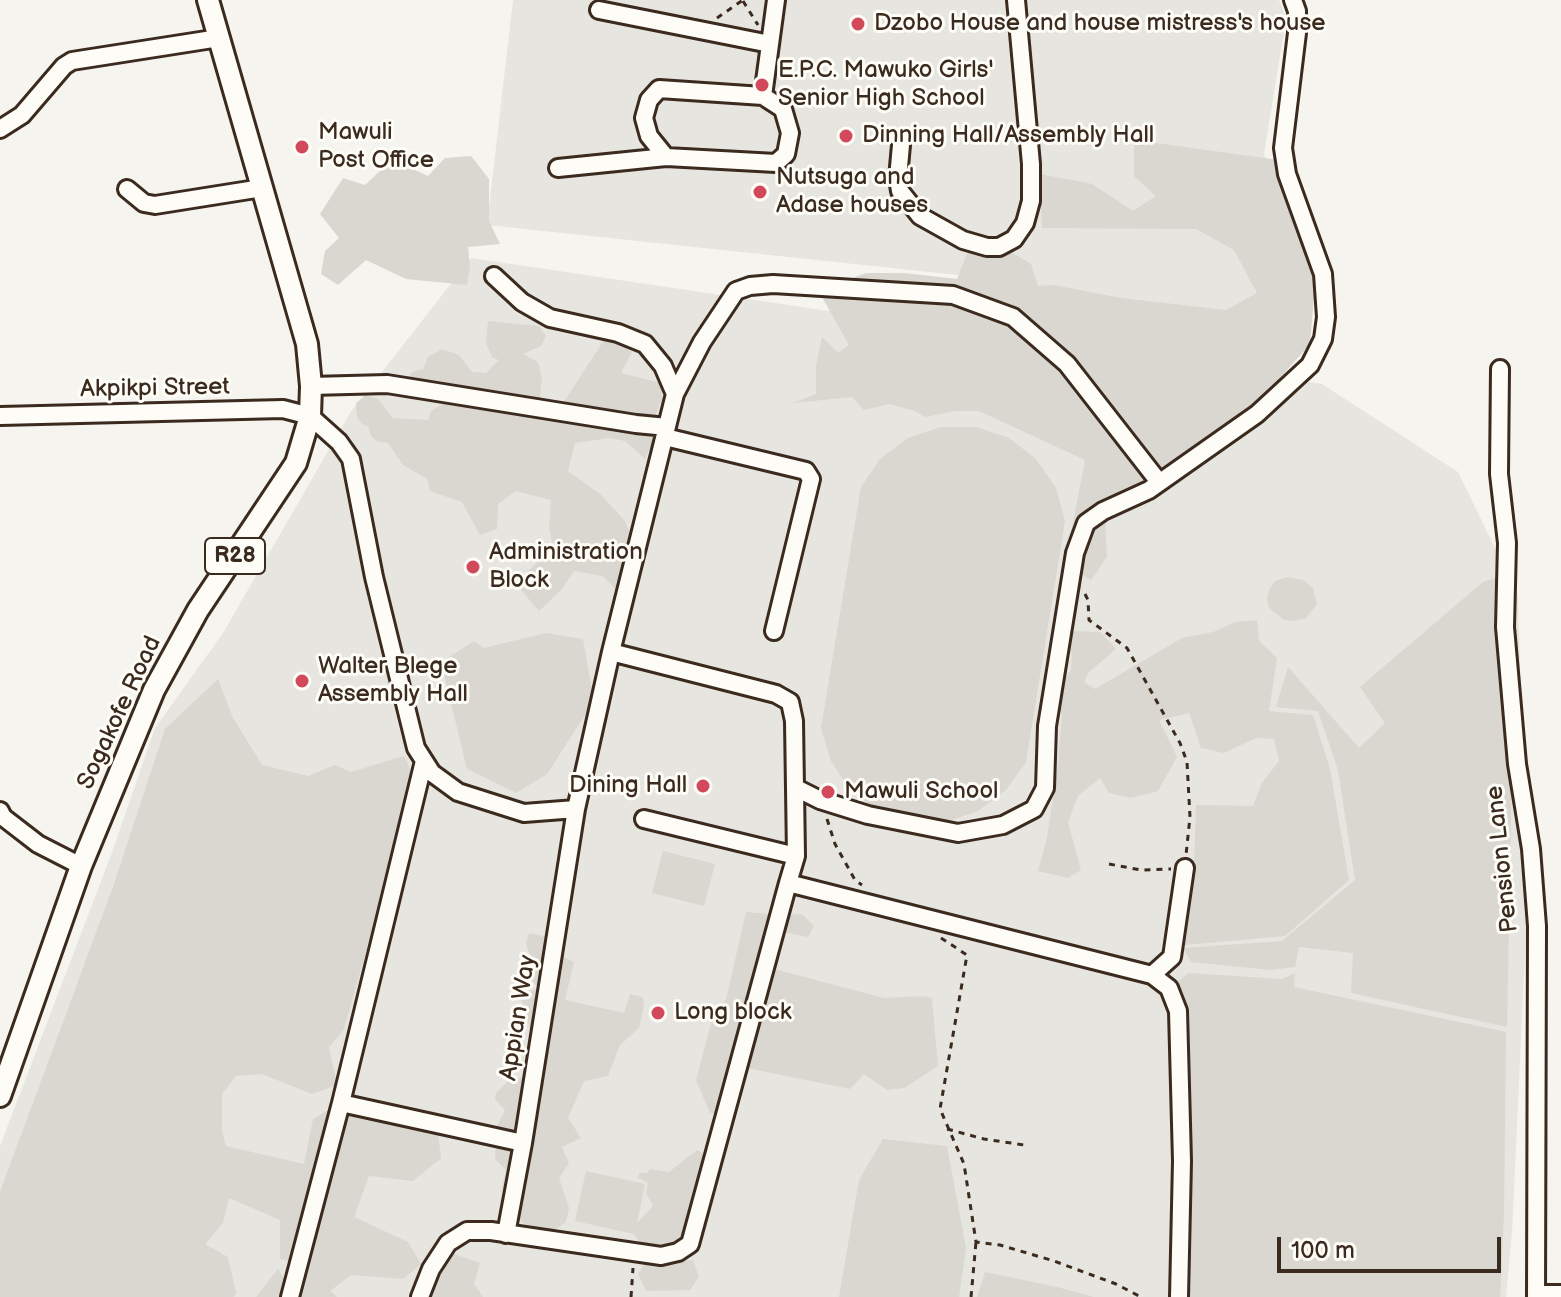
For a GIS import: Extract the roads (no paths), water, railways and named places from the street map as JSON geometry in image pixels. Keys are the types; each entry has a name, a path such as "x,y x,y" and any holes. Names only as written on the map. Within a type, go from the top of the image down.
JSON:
{"main road":[{"name":"Sogakofe Road","path":"0,1096 81,866 154,690 198,610 296,463 310,416 307,344 208,0"}],"street":[{"path":"763,96 776,0"},
{"path":"901,145 900,191 920,216 963,240 987,247 999,247 1014,239 1025,223 1031,201 1031,164 1016,0"},
{"path":"796,788 820,800 868,815 958,833 1003,825 1034,809 1045,788 1047,726 1075,553 1086,523 1159,482 1257,414 1310,365 1323,339 1326,317 1323,274 1287,174 1283,148 1297,33 1297,11 1293,0"},
{"path":"599,10 770,44"},
{"path":"0,129 22,115 64,66 72,61 219,38"},
{"path":"558,168 666,157 776,163 786,154 790,133 783,109 763,96 659,89 649,100 644,118 649,136 666,157"},
{"path":"127,189 144,203 155,205 262,188"},
{"path":"494,276 522,302 550,318 618,333 645,344 663,366 675,394"},
{"name":"Appian Way","path":"506,1234 576,809 611,652 675,394 702,342 736,291 773,284 953,295 1013,317 1067,364 1159,482"},
{"name":"Pension Lane","path":"1500,369 1499,474 1507,543 1505,627 1517,764 1531,849 1537,926 1537,1295"},
{"path":"311,386 387,384 636,424 806,471 811,479 774,631"},
{"name":"Akpikpi Street","path":"0,416 283,409 310,416"},
{"path":"310,416 339,442 351,459 374,577 416,748 432,773 458,792 524,813 576,809"},
{"path":"420,1297 431,1269 448,1243 467,1231 491,1231 661,1256 678,1252 690,1244 796,856 794,721 790,702 776,694 611,652"},
{"path":"290,1297 341,1103 424,761"},
{"path":"0,811 3,817 38,844 81,866"},
{"path":"644,819 796,856"},
{"path":"1152,975 1172,957 1185,868"},
{"path":"788,883 1152,975 1169,988 1178,1011 1182,1161 1179,1297"},
{"path":"341,1103 523,1143"},
{"path":"1537,1295 1561,1294"}],"place":[{"name":"Dzobo House and house mistress's house","path":"858,24"},
{"name":"E.P.C. Mawuko Girls' Senior High School","path":"762,85"},
{"name":"Dinning Hall/Assembly Hall","path":"846,136"},
{"name":"Mawuli Post Office","path":"302,147"},
{"name":"Nutsuga and Adase houses","path":"760,192"},
{"name":"Administration Block","path":"473,567"},
{"name":"Walter Blege Assembly Hall","path":"302,681"},
{"name":"Dining Hall","path":"703,786"},
{"name":"Mawuli School","path":"828,792"},
{"name":"Long block","path":"658,1013"}]}
